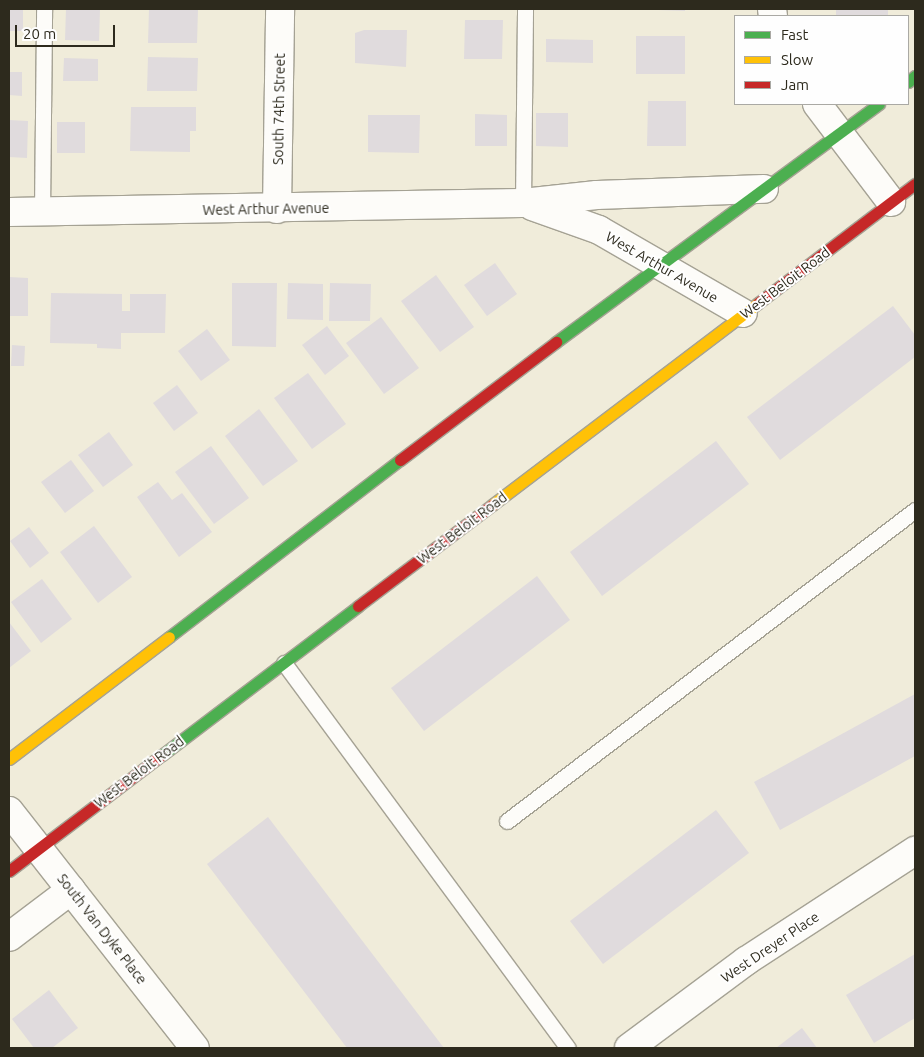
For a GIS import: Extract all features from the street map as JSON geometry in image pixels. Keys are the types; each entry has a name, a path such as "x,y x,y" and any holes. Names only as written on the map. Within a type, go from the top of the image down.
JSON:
{"main road":[{"path":"9,760 658,264 878,105"},
{"name":"West Beloit Road","path":"9,871 915,184"}],"street":[{"name":"South 74th Street","path":"278,210 280,9"},
{"path":"819,105 838,134 891,202"},
{"name":"West Arthur Avenue","path":"9,212 278,210 523,203 597,195 764,189"},
{"name":"West Arthur Avenue","path":"523,203 599,230 743,313"},
{"name":"South Van Dyke Place","path":"9,811 195,1048"},
{"name":"West Dreyer Place","path":"629,1048 746,961 915,851"},
{"path":"9,937 71,890"}],"lane":[{"path":"42,212 44,9"},
{"path":"523,203 525,9"},
{"path":"506,821 915,510"},
{"path":"284,663 568,1048"}],"building":[{"path":"9,9 23,9 23,31 9,31"},
{"path":"66,9 100,9 99,41 65,40"},
{"path":"149,9 198,9 197,43 148,43"},
{"path":"685,9 685,11 658,10"},
{"path":"836,9 888,9 888,15 836,15"},
{"path":"465,20 503,20 502,59 464,59"},
{"path":"364,30 407,30 406,67 355,63 355,33"},
{"path":"636,36 685,36 685,74 636,74"},
{"path":"546,39 593,40 593,63 546,62"},
{"path":"148,57 198,58 197,91 147,91"},
{"path":"64,58 98,59 98,81 63,81"},
{"path":"9,72 22,72 22,96 9,95"},
{"path":"648,101 686,101 686,146 647,146"},
{"path":"131,107 196,107 196,131 190,131 190,152 130,151"},
{"path":"536,113 568,113 568,147 536,146"},
{"path":"475,114 507,115 507,146 475,146"},
{"path":"368,115 420,115 419,153 368,152"},
{"path":"9,120 28,121 27,158 9,157"},
{"path":"57,122 85,122 85,153 57,153"},
{"path":"495,263 517,294 487,316 464,285"},
{"path":"436,275 474,327 440,352 401,301"},
{"path":"9,277 28,278 28,316 9,316"},
{"path":"232,283 277,283 276,347 232,346"},
{"path":"288,283 323,284 323,320 287,319"},
{"path":"330,283 371,284 370,321 329,321"},
{"path":"51,293 122,294 122,311 130,311 130,294 166,294 165,333 121,333 121,349 97,348 97,344 50,343"},
{"path":"893,306 915,335 915,357 780,460 747,417"},
{"path":"381,317 419,368 384,394 346,343"},
{"path":"327,326 349,356 325,375 302,345"},
{"path":"207,329 230,360 201,381 178,351"},
{"path":"12,345 25,346 24,366 11,366"},
{"path":"308,373 346,424 312,449 274,398"},
{"path":"177,385 198,413 174,431 153,403"},
{"path":"259,409 298,461 263,486 225,436"},
{"path":"109,432 133,465 103,487 78,455"},
{"path":"716,441 749,484 602,596 570,552"},
{"path":"211,446 249,498 214,524 175,472"},
{"path":"71,460 94,491 65,513 41,482"},
{"path":"158,482 172,500 182,493 212,532 179,557 137,497"},
{"path":"94,526 132,577 98,603 60,552"},
{"path":"29,527 49,553 30,568 10,541"},
{"path":"537,576 570,620 424,731 391,688"},
{"path":"42,579 72,619 41,643 11,602"},
{"path":"9,622 31,651 9,668"},
{"path":"915,694 915,756 780,830 754,782"},
{"path":"716,810 749,853 603,964 570,921"},
{"path":"268,817 444,1048 347,1048 207,864"},
{"path":"915,954 915,1018 874,1043 846,995"},
{"path":"49,990 78,1028 52,1048 34,1048 12,1019"},
{"path":"802,1028 817,1048 776,1048"}],"traffic: fast":[{"path":"909,81 915,76"},
{"path":"556,342 878,105"},
{"path":"169,637 400,460"},
{"path":"162,755 358,606"}],"traffic: slow":[{"path":"492,505 758,303"},
{"path":"9,759 169,637"}],"traffic: jam":[{"path":"758,303 915,184"},
{"path":"400,460 556,342"},
{"path":"358,606 492,505"},
{"path":"9,871 162,755"}]}
